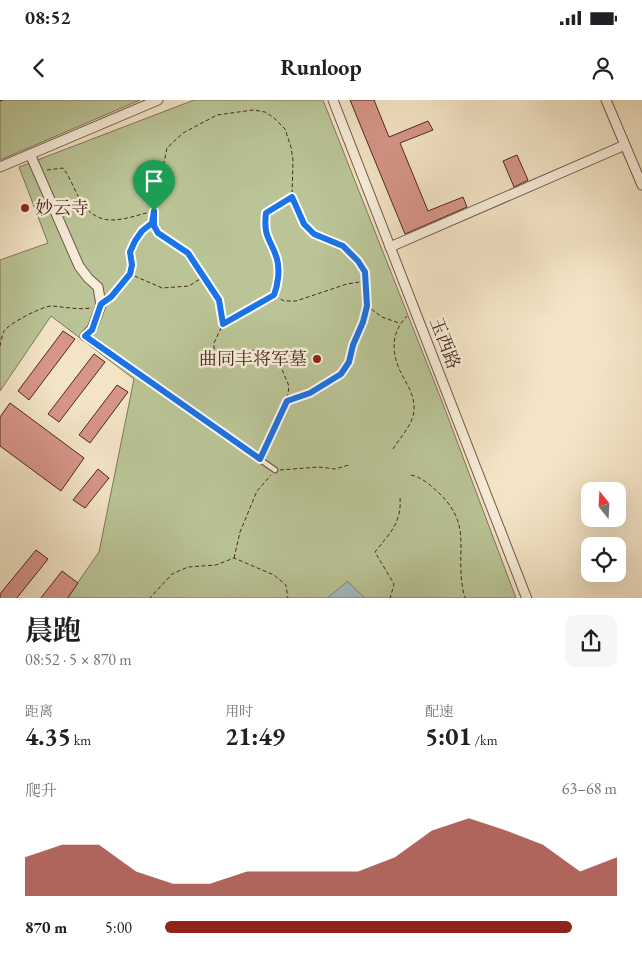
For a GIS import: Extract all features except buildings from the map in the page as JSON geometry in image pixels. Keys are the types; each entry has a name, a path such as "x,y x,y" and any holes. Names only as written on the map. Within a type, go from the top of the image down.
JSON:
{"street":[{"path":"0,167 158,100"},
{"name":"玉西路","path":"333,100 527,598"},
{"path":"606,100 642,185"},
{"path":"390,247 625,145"},
{"path":"30,154 79,266 98,287 101,304 92,330 85,336"}],"lane":[{"path":"85,336 275,470"}],"path":[{"path":"0,346 4,331 23,317 50,306 75,309 89,308 101,304 111,297 130,274 132,265 130,252 138,236 152,223 167,148 183,133 217,116 253,110 265,112 273,116 285,129 293,160 292,197 304,224 314,234 343,246 358,261 365,272 366,281 367,306 349,362 341,374 310,393 287,401"},
{"path":"37,171 63,168 87,210 98,219 114,220 154,211"},
{"path":"223,324 274,295 278,287 277,261 267,240 266,213 292,197"},
{"path":"154,211 154,226 158,233 188,253 219,300 223,324 214,343 214,356 221,360 255,350 267,353 278,360 289,386 287,401 260,459"},
{"path":"130,274 162,288 189,286 203,277"},
{"path":"274,295 284,301 296,301 347,284 366,281"},
{"path":"367,306 382,317 399,323"},
{"path":"393,450 409,426 414,409 412,393 398,366 393,341 399,323 414,309"},
{"path":"0,329 4,331"},
{"path":"234,558 240,532 257,492 275,470 319,467 335,469 349,465"},
{"path":"410,475 418,476 445,499 450,504 459,521 462,540 461,579 466,598"},
{"path":"390,598 394,584 375,552 391,535 401,510 400,498"},
{"path":"149,598 172,574 188,567 216,565 234,558 274,575 286,585 288,598"}],"green space":[{"path":"0,100 140,100 0,160"},
{"path":"194,100 323,100 443,404 516,598 67,598 99,552 134,379 51,316 0,391 0,260 48,243 19,167"}],"water":[{"path":"347,582 365,598 327,598"}],"place":[{"name":"妙云寺","path":"25,208"},
{"name":"曲同丰将军墓","path":"317,359"}],"route":[{"path":"292,197 304,224 314,234 343,246 358,261 365,272 367,306 349,362 341,374 323,386 287,401 260,459 85,336 92,330 101,304 111,297 130,274 132,265 130,252 142,231 152,223 154,211 154,226 158,233 188,253 219,300 223,324 274,295 278,287 277,261 267,240 266,213 292,197"}]}
